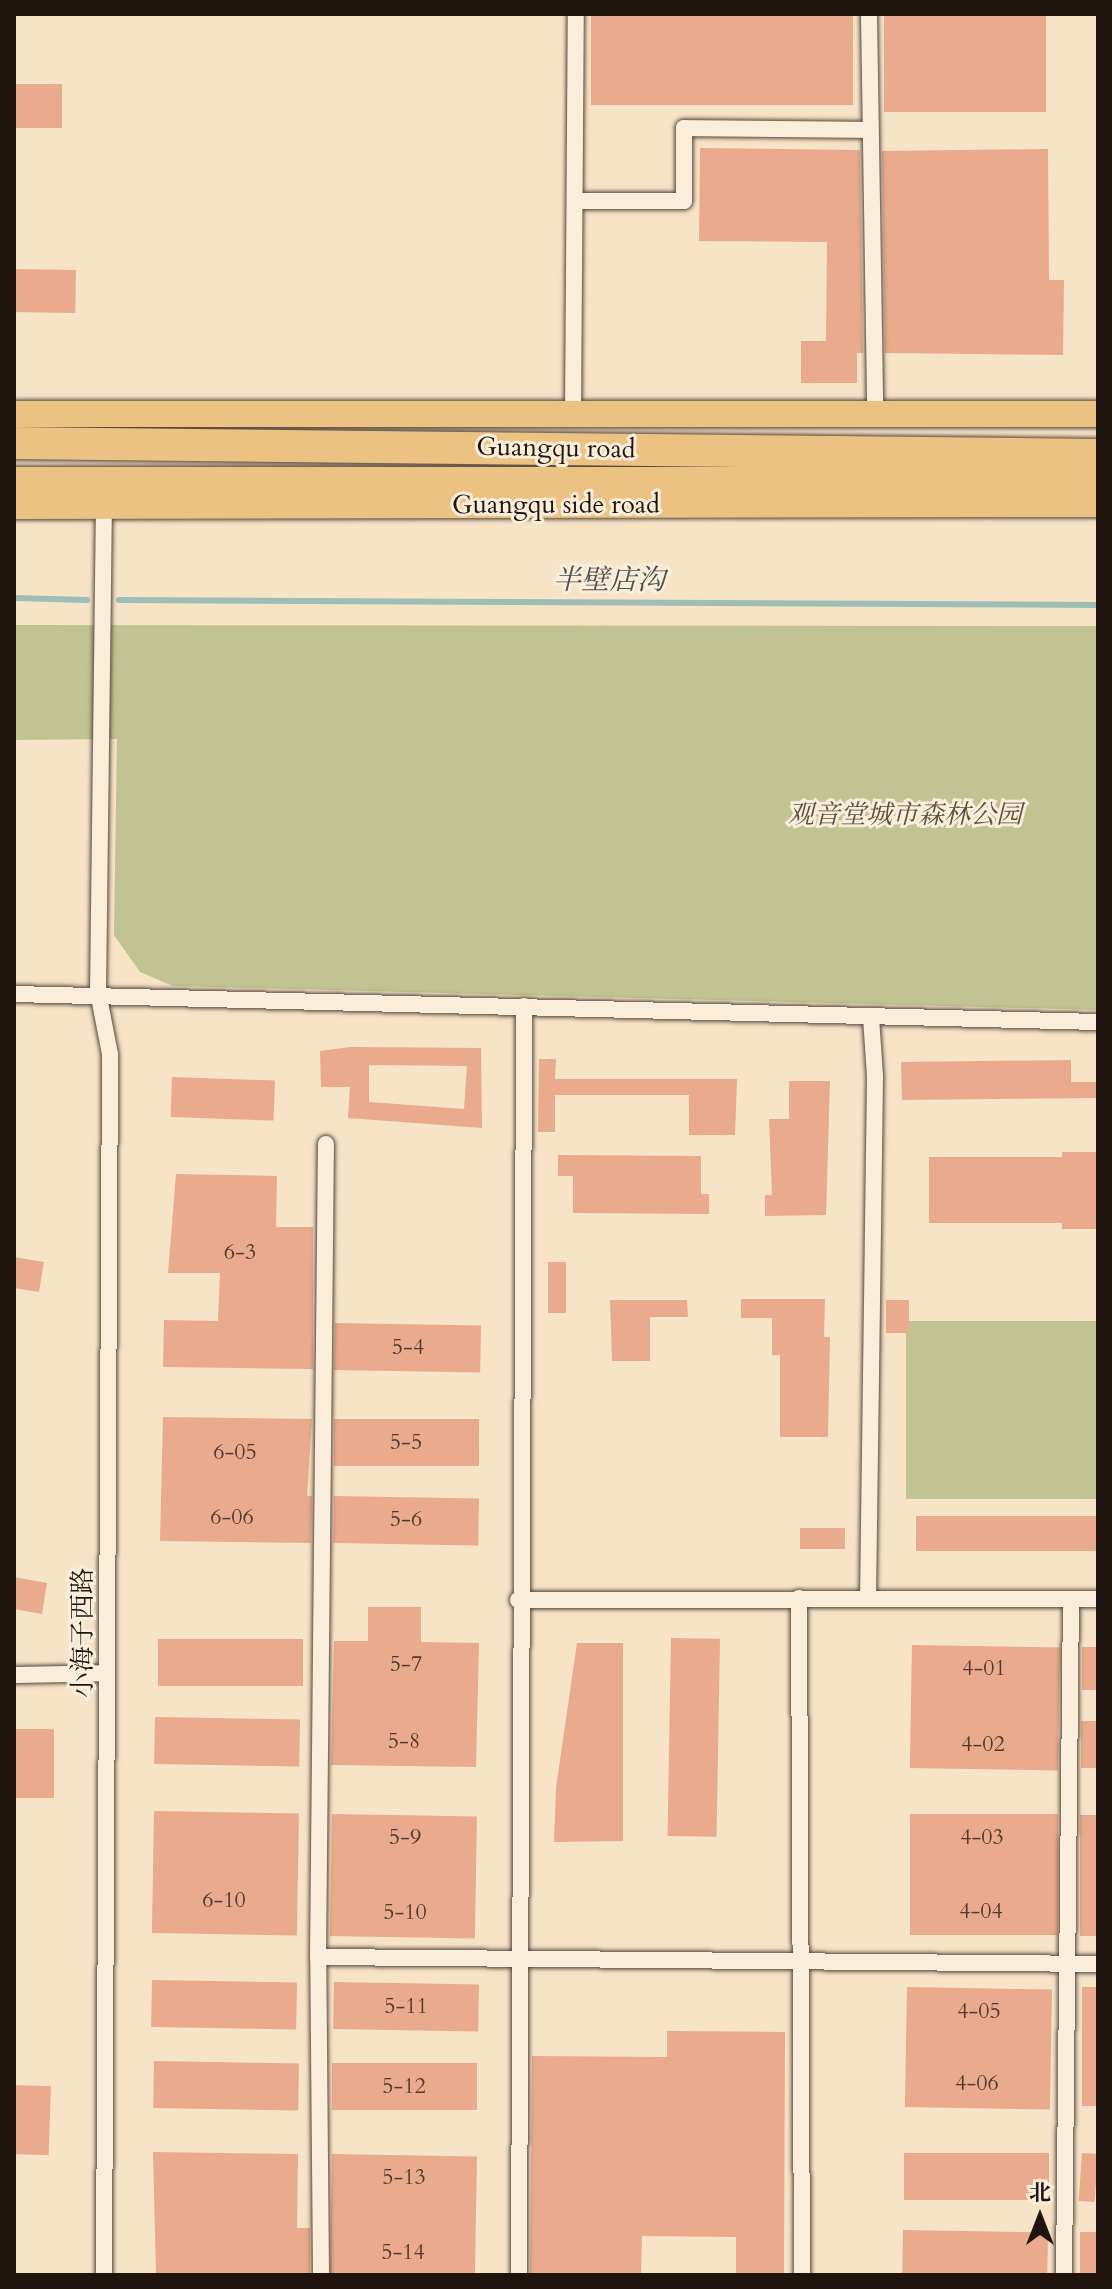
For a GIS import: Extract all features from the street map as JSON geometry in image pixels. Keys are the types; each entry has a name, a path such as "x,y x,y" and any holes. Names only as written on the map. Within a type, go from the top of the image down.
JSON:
{"highway":[{"name":"Guangqu road","path":"14,443 1098,455"},
{"name":"Guangqu road","path":"14,483 1098,483"}],"main road":[{"path":"14,414 1098,414"},
{"name":"Guangqu side road","path":"14,506 1098,504"}],"street":[{"path":"573,414 576,14"},
{"path":"869,14 875,414"},
{"path":"575,201 684,201 684,128 870,130"},
{"name":"小海子西路","path":"104,506 98,992 110,1054 104,2275"},
{"path":"14,994 98,992 1098,1022"},
{"path":"519,2275 522,1959 518,1600 524,1006"},
{"path":"868,1599 875,1076 871,1017"},
{"path":"321,2275 318,1957 326,1144"},
{"path":"799,1598 802,2275"},
{"path":"1064,2275 1071,1599"},
{"path":"518,1600 1098,1599"},
{"path":"14,1675 107,1673"},
{"path":"318,1957 1098,1964"}],"green space":[{"name":"观音堂城市森林公园","path":"14,625 1098,626 1098,1010 173,986 140,972 114,935 117,739 14,740"},
{"path":"906,1321 1098,1321 1098,1499 906,1499"}],"building":[{"path":"591,14 853,14 853,105 591,105"},
{"path":"884,14 1046,14 1046,112 884,112"},
{"path":"14,84 62,84 62,128 14,128"},
{"path":"700,148 860,150 863,353 857,353 857,383 801,383 801,341 826,341 827,242 699,241"},
{"path":"1048,149 1049,280 1064,280 1063,355 885,353 882,151"},
{"path":"14,269 76,270 75,313 14,312"},
{"path":"350,1047 481,1048 482,1128 348,1118 350,1087 321,1087 320,1051","holes":["369,1065 467,1066 464,1109 369,1102"]},
{"path":"539,1059 556,1059 555,1079 737,1079 735,1135 689,1135 689,1095 555,1095 555,1132 538,1132"},
{"path":"1071,1060 1071,1082 1098,1082 1098,1098 902,1100 901,1062"},
{"path":"172,1077 275,1081 274,1121 171,1117"},
{"path":"789,1081 830,1081 826,1215 765,1216 765,1195 772,1195 769,1119 789,1119"},
{"path":"1062,1152 1098,1152 1098,1229 1062,1229 1062,1223 929,1223 929,1157 1062,1157"},
{"path":"558,1155 701,1156 701,1194 709,1194 709,1214 573,1213 573,1176 558,1176"},
{"path":"176,1174 277,1176 276,1227 313,1227 313,1369 163,1367 164,1320 218,1321 220,1273 168,1273"},
{"path":"14,1257 44,1262 39,1292 14,1288"},
{"path":"548,1262 566,1262 566,1313 548,1313"},
{"path":"741,1299 825,1299 824,1337 830,1337 828,1437 780,1437 780,1355 772,1355 772,1318 741,1318"},
{"path":"610,1300 687,1300 688,1317 650,1317 650,1361 612,1361"},
{"path":"886,1300 909,1300 909,1333 886,1333"},
{"path":"335,1323 481,1326 480,1373 334,1370"},
{"path":"163,1417 312,1419 307,1496 312,1496 311,1543 160,1541"},
{"path":"334,1419 479,1419 479,1466 334,1466"},
{"path":"334,1496 479,1499 478,1546 333,1543"},
{"path":"916,1516 1098,1516 1098,1551 916,1551"},
{"path":"800,1528 845,1528 845,1549 800,1549"},
{"path":"14,1577 47,1583 42,1614 14,1609"},
{"path":"368,1607 421,1607 421,1642 479,1643 476,1767 331,1765 334,1641 368,1641"},
{"path":"671,1638 720,1639 717,1837 668,1836"},
{"path":"158,1639 303,1639 303,1686 158,1686"},
{"path":"577,1643 623,1643 623,1841 554,1842 556,1788"},
{"path":"912,1645 1060,1648 1058,1771 910,1768"},
{"path":"1082,1647 1098,1647 1098,1690 1082,1690"},
{"path":"155,1717 300,1720 299,1767 154,1764"},
{"path":"1081,1721 1098,1721 1098,1768 1081,1768"},
{"path":"14,1729 54,1729 54,1798 14,1798"},
{"path":"154,1811 299,1814 297,1936 152,1933"},
{"path":"332,1814 477,1817 475,1939 330,1936"},
{"path":"910,1814 1058,1814 1058,1935 910,1935"},
{"path":"1080,1815 1098,1815 1098,1936 1080,1936"},
{"path":"152,1980 297,1983 296,2030 151,2027"},
{"path":"334,1982 479,1985 478,2032 333,2029"},
{"path":"907,1987 1052,1990 1050,2110 905,2107"},
{"path":"1082,1987 1098,1987 1098,2106 1082,2106"},
{"path":"667,2031 785,2032 784,2275 736,2275 736,2237 642,2236 641,2275 530,2275 532,2056 667,2057"},
{"path":"154,2061 299,2064 298,2111 153,2108"},
{"path":"332,2063 477,2063 477,2110 332,2110"},
{"path":"14,2085 51,2086 49,2155 14,2154"},
{"path":"153,2152 298,2154 297,2228 310,2228 310,2275 156,2273"},
{"path":"904,2153 1049,2153 1049,2200 904,2200"},
{"path":"1082,2153 1098,2154 1095,2202 1079,2201"},
{"path":"332,2154 477,2157 475,2275 330,2275"},
{"path":"903,2230 1048,2233 1047,2275 902,2275"},
{"path":"1080,2232 1098,2232 1098,2275 1080,2275"}],"waterway":[{"name":"半壁店沟","path":"14,598 87,600"},
{"name":"半壁店沟","path":"119,600 1098,605"}]}
